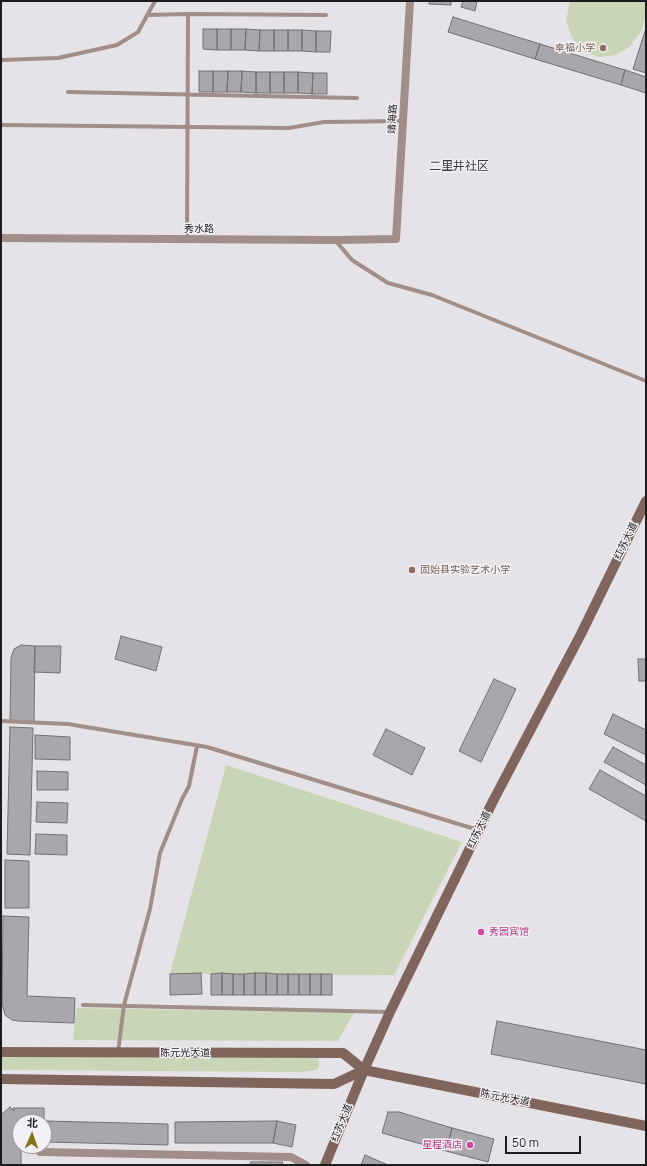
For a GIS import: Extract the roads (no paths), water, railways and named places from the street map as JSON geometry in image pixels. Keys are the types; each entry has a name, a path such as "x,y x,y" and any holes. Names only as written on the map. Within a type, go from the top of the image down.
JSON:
{"main road":[{"name":"红苏大道","path":"325,1165 364,1070 390,1012 493,800 581,634 646,501"},
{"name":"陈元光大道","path":"1,1052 342,1053 364,1070 646,1126"},
{"path":"1,1079 334,1084 364,1070"}],"street":[{"name":"靖海路","path":"396,239 410,1"},
{"name":"秀水路","path":"1,238 396,239"},
{"path":"52,1152 291,1158 306,1165"}],"lane":[{"path":"1,60 58,58 117,45 138,32 155,1"},
{"path":"187,239 188,14"},
{"path":"147,15 326,15"},
{"path":"68,92 356,98"},
{"path":"1,125 289,128 324,122 403,121"},
{"path":"335,240 352,260 388,283 432,295 646,381"},
{"path":"1,722 68,724 207,747 479,830"},
{"path":"118,1052 124,1005 150,909 160,853 182,798 189,786 197,746"},
{"path":"83,1004 390,1012"}],"place":[{"name":"幸福小学","path":"603,48"},
{"name":"固始县实验艺术小学","path":"412,570"},
{"name":"秀园宾馆","path":"481,932"},
{"name":"星程酒店","path":"470,1145"}],"district":[{"name":"二里井社区","path":"459,167"}]}
